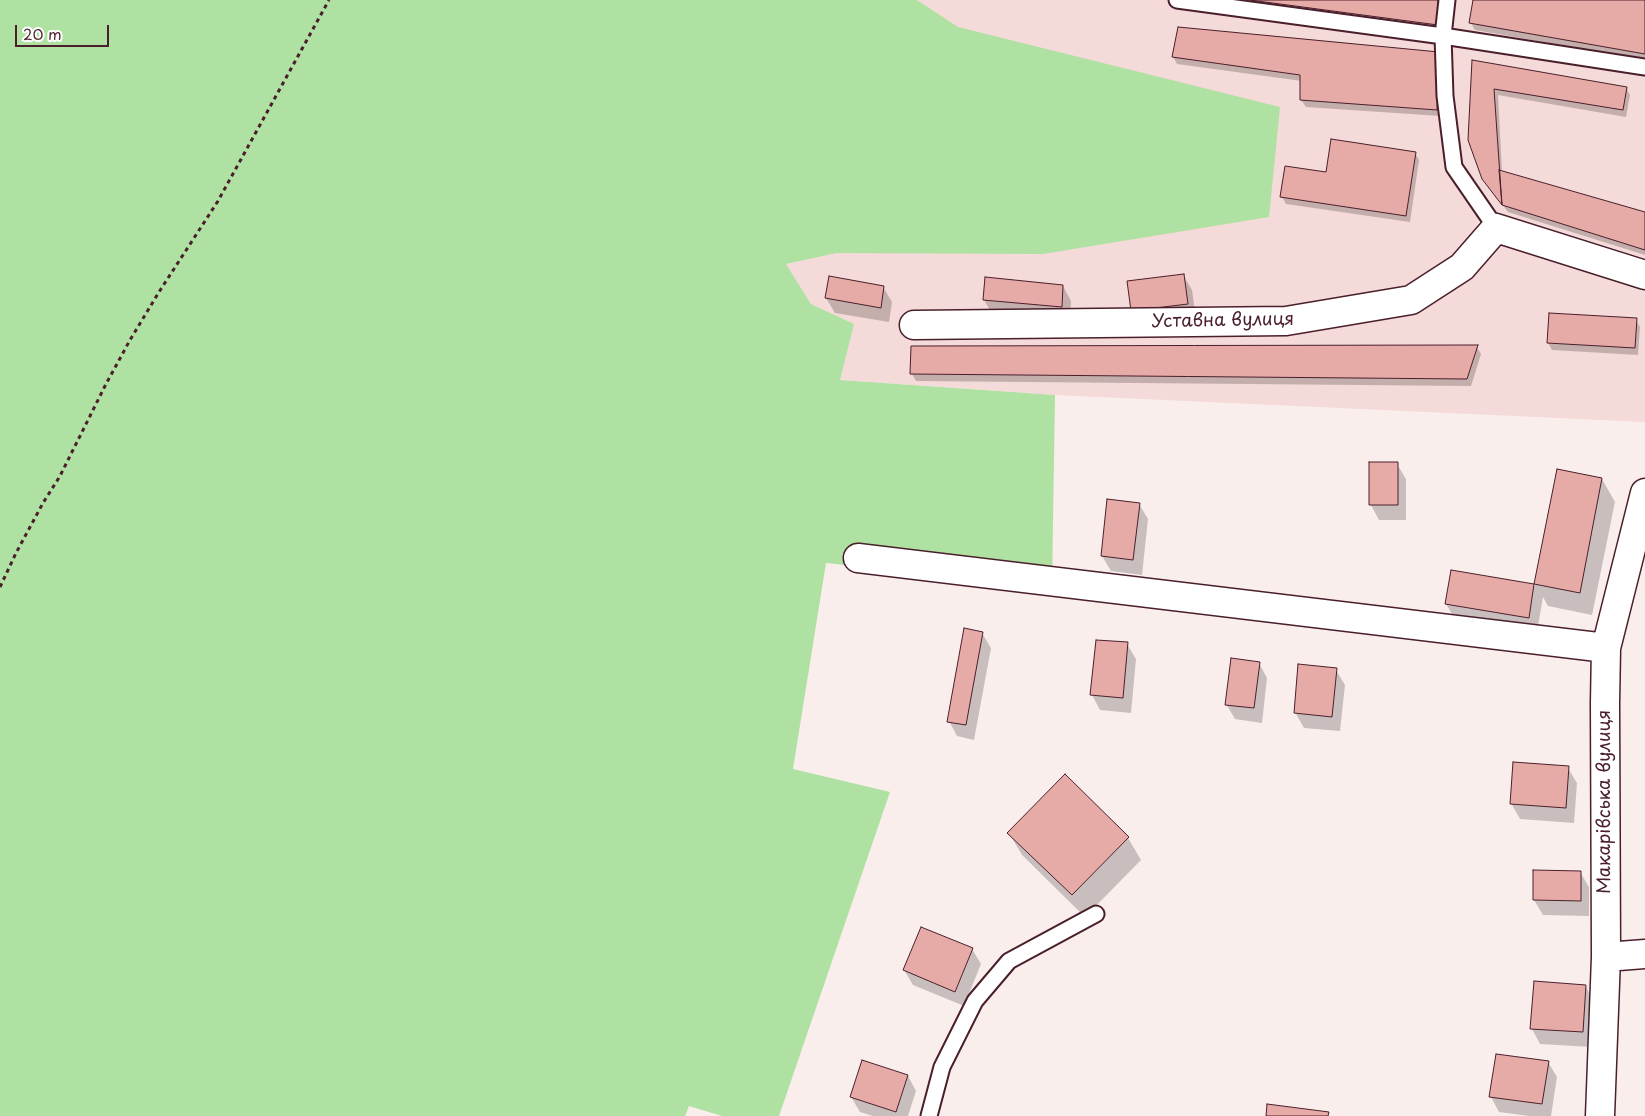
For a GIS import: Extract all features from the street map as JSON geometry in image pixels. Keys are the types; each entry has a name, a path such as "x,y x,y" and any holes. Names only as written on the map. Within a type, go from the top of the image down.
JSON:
{"street":[{"path":"1496,228 1645,275"},
{"name":"Уставна вулиця","path":"914,324 1286,321 1411,300 1462,267 1496,228"},
{"name":"Макарівська вулиця","path":"1600,1116 1606,957 1606,648 1645,493"},
{"path":"858,558 1606,648"},
{"path":"1606,957 1645,954"}],"lane":[{"path":"1177,0 1442,36 1645,67"},
{"path":"1447,0 1442,36 1454,167 1496,228"},
{"path":"929,1116 942,1067 975,1001 1009,961 1096,914"}],"path":[{"path":"0,587 43,503 60,476 82,429 120,358 159,292 218,201 329,0"}],"shaded area":[{"path":"917,0 1645,0 1645,258 1491,210 1477,224 1497,242 1645,289 1645,422 1055,395 840,380 853,324 811,304 786,264 837,253 957,27"}],"green space":[{"path":"0,0 917,0 958,27 1280,107 1269,217 1043,254 837,253 786,264 811,304 854,324 840,380 1055,395 1052,587 826,563 793,769 890,792 779,1116 722,1116 689,1106 685,1116 0,1116"}],"building":[{"path":"1250,0 1438,0 1438,25"},
{"path":"1473,0 1645,0 1645,54 1469,23"},
{"path":"1178,27 1439,52 1437,110 1300,100 1300,75 1172,57"},
{"path":"1472,60 1627,87 1623,110 1494,89 1502,205 1482,179 1468,140"},
{"path":"1331,139 1416,152 1406,216 1280,197 1285,166 1326,172"},
{"path":"1499,170 1645,212 1645,250 1502,205"},
{"path":"1184,274 1188,304 1131,311 1127,281"},
{"path":"829,276 884,286 881,308 825,298"},
{"path":"985,277 1063,285 1062,307 983,300"},
{"path":"1549,313 1637,318 1635,348 1547,343"},
{"path":"1478,345 1467,379 910,374 911,346"},
{"path":"1369,462 1398,462 1398,505 1369,505"},
{"path":"1557,469 1602,478 1580,593 1534,584"},
{"path":"1107,499 1140,503 1133,560 1101,556"},
{"path":"1451,570 1534,584 1529,618 1445,604"},
{"path":"964,628 983,632 966,725 947,722"},
{"path":"1096,640 1128,642 1123,698 1090,695"},
{"path":"1231,658 1260,662 1254,708 1225,705"},
{"path":"1298,664 1337,668 1332,717 1294,713"},
{"path":"1513,762 1569,766 1566,808 1510,804"},
{"path":"1065,774 1129,837 1072,895 1007,833"},
{"path":"1533,870 1581,871 1581,901 1533,900"},
{"path":"921,927 973,948 955,992 903,970"},
{"path":"1534,981 1586,985 1583,1032 1530,1029"},
{"path":"1496,1054 1549,1061 1542,1104 1489,1097"},
{"path":"862,1060 908,1075 896,1112 850,1097"},
{"path":"1267,1104 1329,1112 1328,1116 1266,1116"}]}
